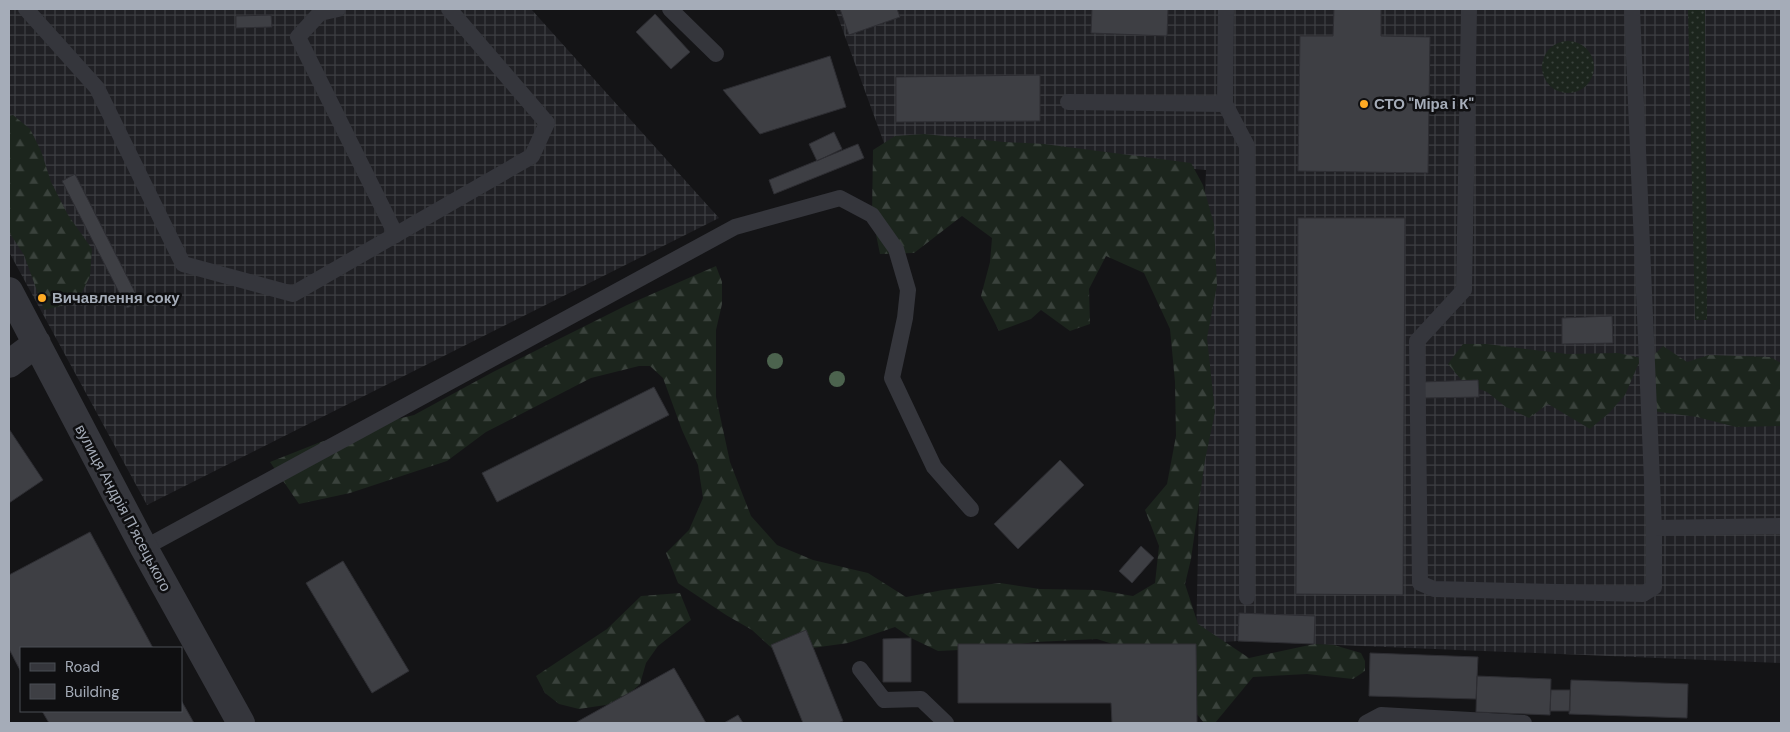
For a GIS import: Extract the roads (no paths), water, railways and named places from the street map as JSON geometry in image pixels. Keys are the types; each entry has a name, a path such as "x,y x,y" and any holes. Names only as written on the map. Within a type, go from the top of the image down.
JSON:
{"street":[{"name":"вулиця Андрія Пʼясецького","path":"9,291 144,548 241,723"},
{"path":"9,364 37,343"}],"lane":[{"path":"26,9 97,88 183,264 293,294 532,156 547,123 449,9"},
{"path":"338,9 320,13 298,37 396,235"},
{"path":"670,9 716,54"},
{"path":"1226,9 1225,104 1247,146 1248,597"},
{"path":"1469,9 1464,290 1417,341 1420,583 1434,589 1643,594 1654,586 1654,528 1632,9"},
{"path":"1068,102 1225,104"},
{"path":"144,548 735,227 840,198 872,215 896,249 908,290 905,318 892,378 934,467 971,509"},
{"path":"1654,528 1781,526"},
{"path":"860,669 884,700 922,699 946,723"},
{"path":"1366,723 1381,715 1524,723"}],"place":[{"name":"СТО \"Міра і К\"","path":"1364,104"},
{"name":"Вичавлення соку","path":"42,298"}]}
